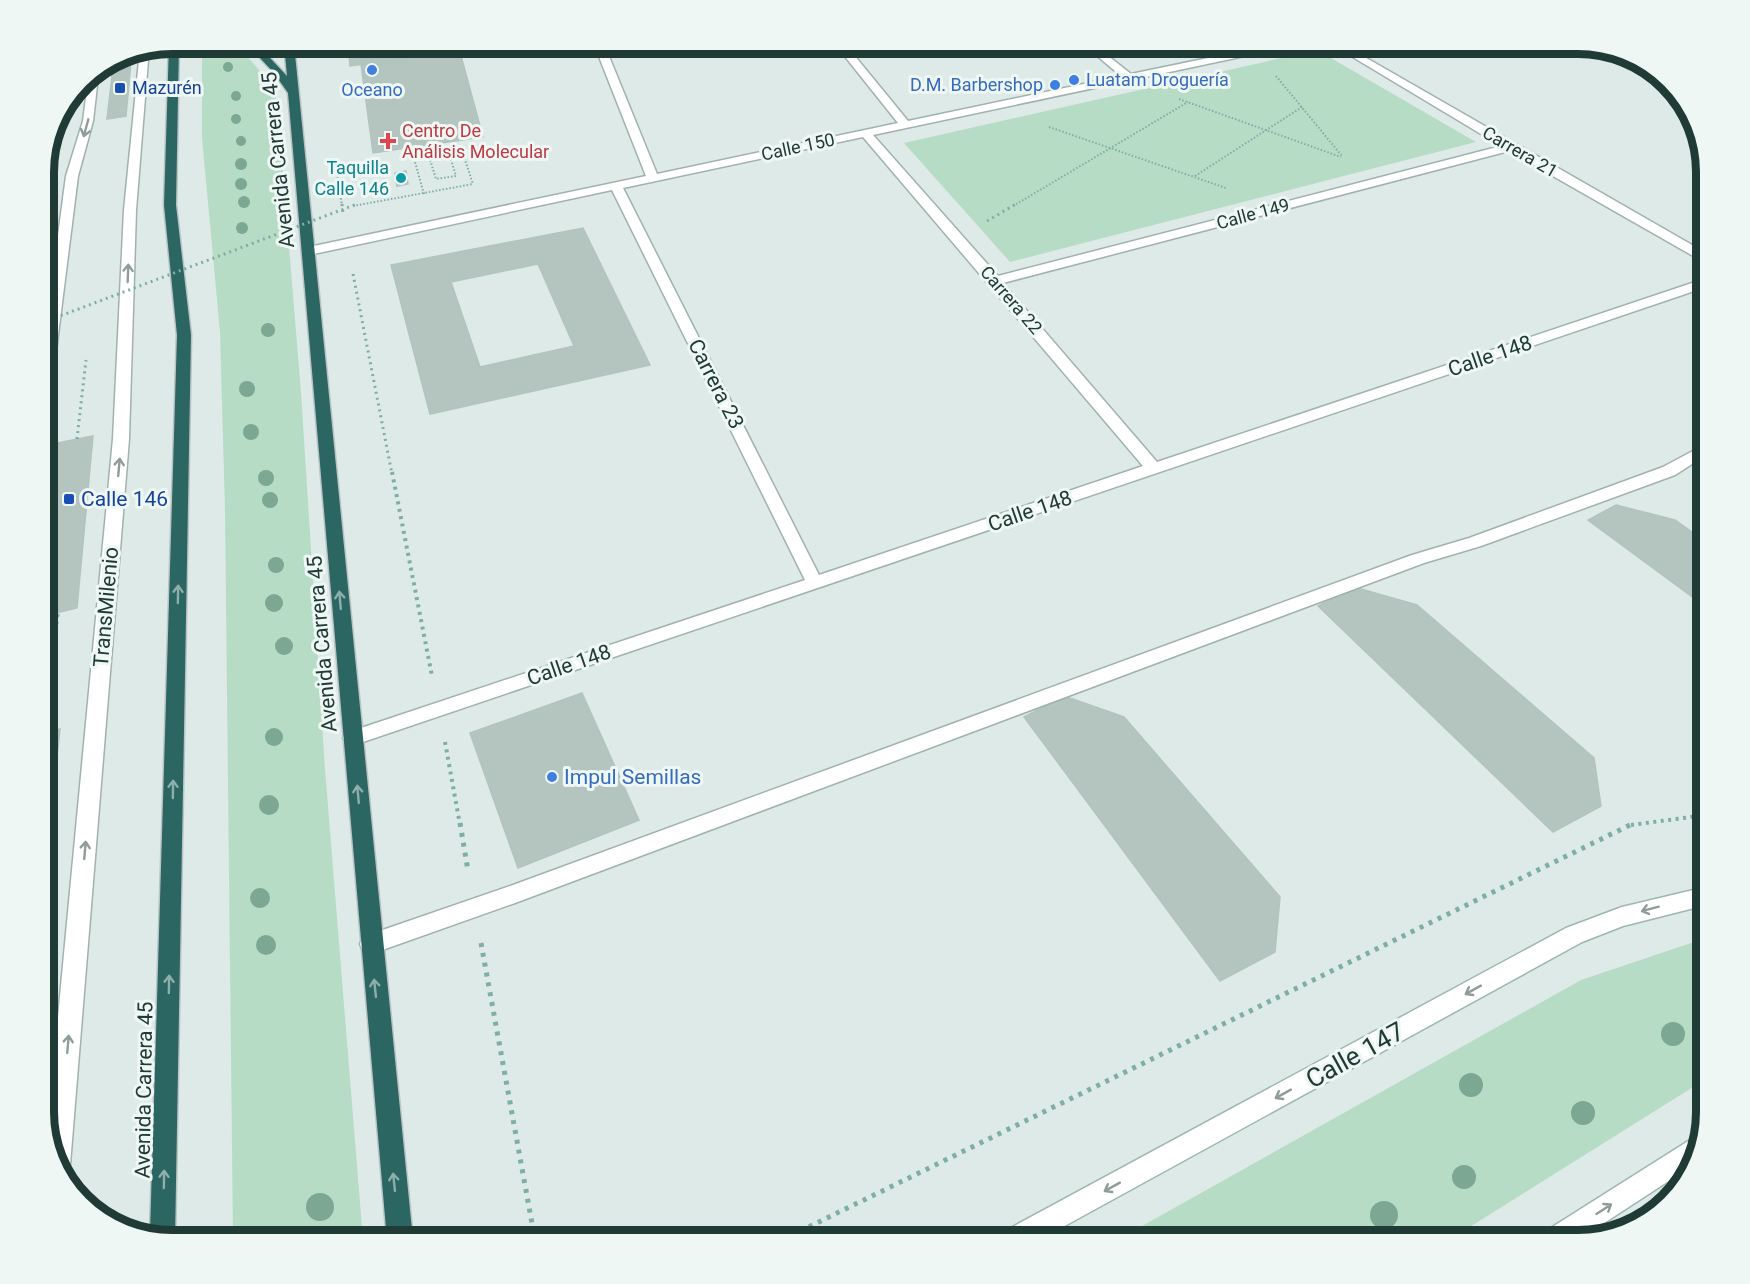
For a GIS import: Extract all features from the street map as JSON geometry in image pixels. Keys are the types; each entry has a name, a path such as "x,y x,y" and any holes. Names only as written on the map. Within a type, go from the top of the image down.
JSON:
{"highway":[{"name":"Avenida Carrera 45","path":"163,1230 184,335 170,205 174,54"},
{"path":"262,54 278,71 295,96"},
{"name":"Avenida Carrera 45","path":"290,54 399,1230"}],"street":[{"path":"603,54 653,178"},
{"path":"848,54 905,125"},
{"path":"1100,54 1128,77"},
{"name":"Calle 150","path":"309,251 1239,54"},
{"name":"Carrera 21","path":"1353,54 1510,147 1696,252"},
{"name":"TransMilenio","path":"59,1145 121,439 130,210 144,57"},
{"path":"54,314 72,176 88,121 93,84"},
{"name":"Carrera 22","path":"865,133 995,281 1154,469"},
{"name":"Calle 149","path":"995,281 1510,147"},
{"name":"Carrera 23","path":"616,186 815,583"},
{"name":"Calle 148","path":"353,738 1696,288"},
{"path":"371,944 475,909 1418,559 1475,542 1658,475 1696,455"},
{"name":"Calle 147","path":"1032,1230 1574,935 1622,917 1696,899"},
{"path":"1571,1230 1688,1155"}],"path":[{"path":"1178,98 1343,158 1272,71"},
{"path":"987,221 1189,102"},
{"path":"1194,177 1302,107"},
{"path":"1046,126 1232,190"},
{"path":"54,318 357,204 415,194 424,193 439,190 473,184 461,148 448,150 456,176 436,179 428,153 414,155 416,166 419,176 422,187 424,193 425,197"},
{"path":"336,167 347,243 439,709 533,1230"},
{"path":"78,361 94,358"},
{"path":"77,439 86,360"},
{"path":"54,639 58,612"},
{"path":"802,1230 1637,822 1696,816"}],"green space":[{"path":"202,54 245,54 268,81 277,101 301,392 325,769 362,1230 233,1230 225,511 220,332 202,138"},
{"path":"1299,54 1324,54 1476,142 1010,262 904,143"},
{"path":"1696,941 1696,1085 1465,1230 1135,1230 1581,980"}],"building":[{"path":"349,54 444,54 350,66"},
{"path":"461,54 483,137 373,153 361,64"},
{"name":"Mazurén","path":"131,61 126,116 107,119 113,70"},
{"name":"Taquilla Calle 146","path":"406,171 408,184 397,186 395,173"},
{"path":"583,228 650,365 430,414 391,265","holes":["538,264 574,346 480,367 451,282"]},
{"name":"Calle 146","path":"93,436 77,608 54,614 54,475 58,443"},
{"path":"1616,505 1675,520 1696,535 1696,600 1588,520"},
{"path":"1354,587 1417,605 1594,758 1601,806 1553,832 1318,606"},
{"name":"Impul Semillas","path":"582,693 639,820 518,868 470,733"},
{"path":"1064,696 1124,717 1280,897 1275,952 1220,981 1024,717"},
{"path":"60,729 54,784 54,730"}],"place":[{"name":"Oceano","path":"372,70"},
{"name":"Luatam Droguería","path":"1074,80"},
{"name":"D.M. Barbershop","path":"1055,85"},
{"name":"Mazurén","path":"120,88"},
{"name":"Centro De Análisis Molecular","path":"388,141"},
{"name":"Taquilla Calle 146","path":"401,178"},
{"name":"Calle 146","path":"69,499"},
{"name":"Impul Semillas","path":"552,777"}]}
